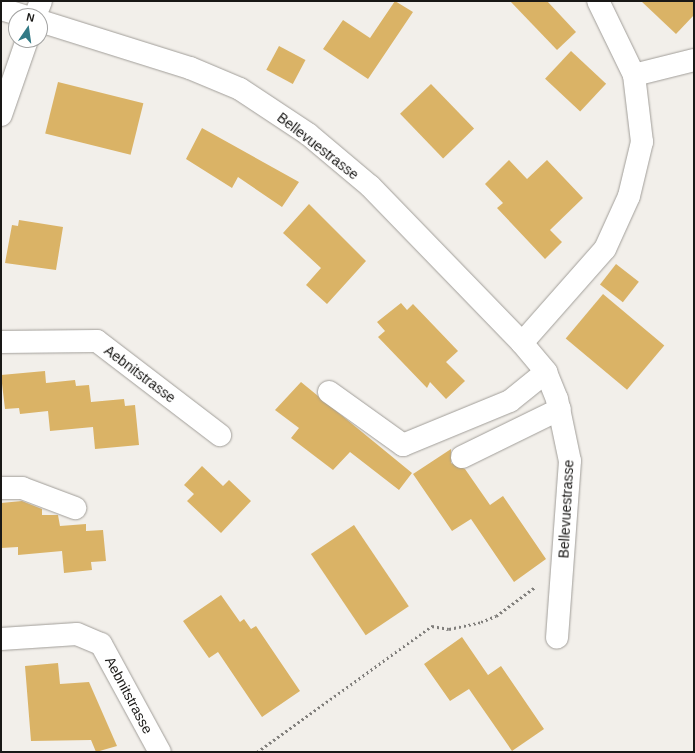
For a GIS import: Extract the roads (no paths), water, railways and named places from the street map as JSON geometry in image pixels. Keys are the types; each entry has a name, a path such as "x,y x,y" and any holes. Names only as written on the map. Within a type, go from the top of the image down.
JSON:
{"street":[{"path":"522,343 605,249 630,196 642,142 634,75 598,1"},
{"name":"Bellevuestrasse","path":"48,24 190,68 240,89 302,130 370,186 522,343 546,372 560,409 570,460 564,565 557,638"},
{"path":"1,115 24,48"},
{"path":"634,75 694,60"},
{"name":"Aebnitstrasse","path":"1,342 97,341 220,435"},
{"path":"329,392 403,445 510,401 546,372"},
{"path":"462,457 560,409"},
{"path":"1,488 22,488 75,508"},
{"name":"Aebnitstrasse","path":"1,639 77,634 102,644 160,752"}]}
